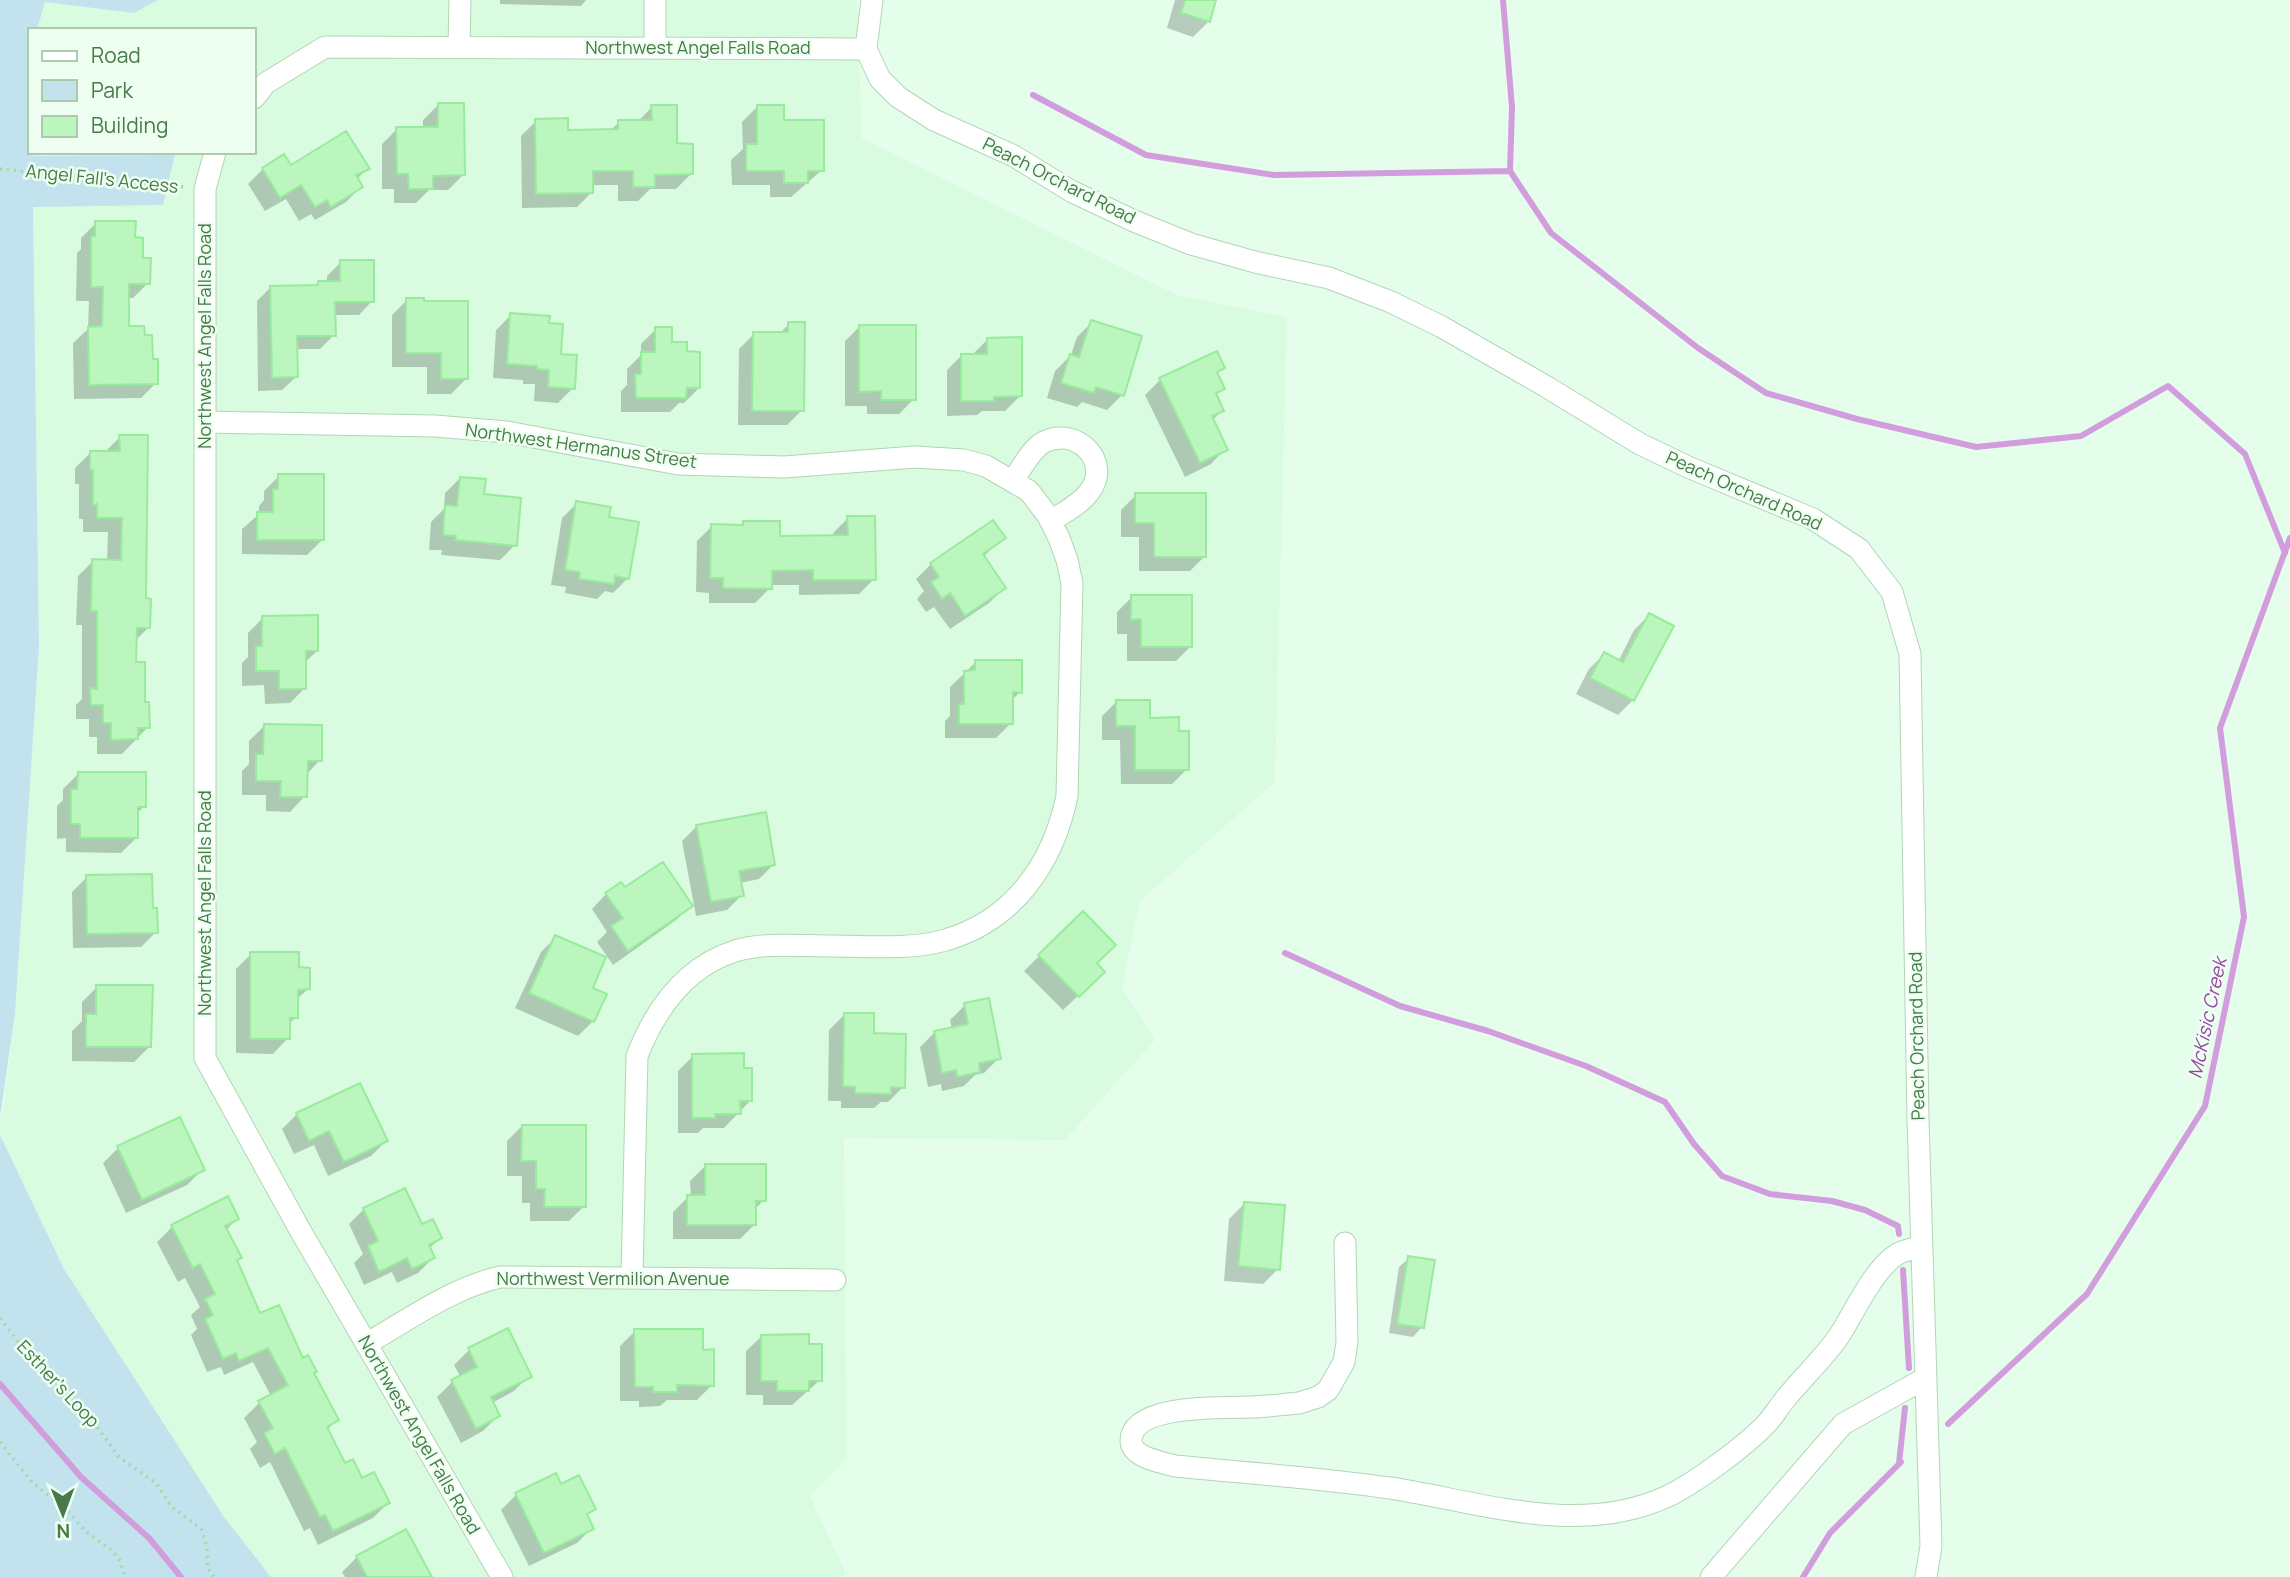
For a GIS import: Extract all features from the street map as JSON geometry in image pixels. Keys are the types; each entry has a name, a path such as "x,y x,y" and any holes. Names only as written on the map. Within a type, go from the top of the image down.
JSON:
{"street":[{"path":"460,0 460,47"},
{"path":"655,0 655,48"},
{"path":"866,49 872,0"},
{"name":"Northwest Angel Falls Road","path":"256,96 266,83 325,47 866,49"},
{"name":"Peach Orchard Road","path":"866,49 880,79 898,97 934,120 1014,156 1071,191 1191,244 1255,262 1329,278 1391,302 1547,387 1640,444 1813,519 1859,549 1892,592 1910,654 1924,1378 1931,1546 1926,1577"},
{"name":"Northwest Angel Falls Road","path":"214,154 205,189 205,1058 300,1230 502,1577"},
{"name":"Northwest Hermanus Street","path":"205,422 435,426 507,432 678,464 784,467 915,457 964,460 986,466 1029,491 1051,521 1059,538 1072,583 1067,796 1062,824 1045,862 1020,895 995,915 968,931 943,941 906,946 787,946 735,951 692,975 667,999 645,1035 637,1056 632,1277"},
{"path":"1013,481 1041,443 1058,437 1069,438 1090,452 1096,468 1090,491 1051,521"},
{"path":"1345,1243 1347,1342 1343,1362 1328,1390 1299,1403 1164,1412 1138,1425 1131,1444 1135,1451 1150,1459 1175,1466 1392,1489 1531,1514 1589,1516 1642,1505 1666,1497 1688,1484 1743,1445 1767,1422 1825,1355 1874,1279 1895,1255 1921,1248"},
{"name":"Northwest Vermilion Avenue","path":"366,1344 480,1282 511,1277 835,1280"},
{"path":"1711,1577 1843,1424 1924,1378"}],"path":[{"name":"Angel Fall's Access","path":"0,169 205,189"},
{"name":"Esther's Loop","path":"0,1318 32,1360 82,1406 119,1457 156,1483 171,1506 201,1529 208,1569 214,1577"},
{"path":"0,1442 32,1482 71,1513 85,1531 113,1551 120,1561 125,1577"}],"shaded area":[{"path":"158,0 857,0 862,138 1177,295 1287,317 1275,782 1140,901 1122,988 1155,1040 1065,1140 844,1138 847,1459 810,1496 844,1569 844,1577 271,1577 0,1234 0,1120 15,1013 39,647 32,154 256,154 256,28 38,28 45,1 134,13"}],"green space":[{"path":"0,0 158,0 134,13 45,2 38,28 28,28 28,154 175,155 163,205 33,207 39,647 15,1013 0,1118"},
{"path":"0,1135 64,1269 224,1517 271,1577 0,1577"}],"building":[{"path":"1185,0 1216,0 1210,22 1181,13"},
{"path":"438,103 464,103 465,175 433,176 433,189 409,189 408,174 397,174 396,127 438,127"},
{"path":"651,105 677,105 677,143 693,144 693,174 655,175 655,187 633,187 633,171 593,171 593,193 536,194 535,119 568,118 568,130 618,129 618,120 652,120"},
{"path":"757,105 784,105 784,120 824,120 824,171 808,171 808,183 784,183 784,171 746,171 746,144 757,144"},
{"path":"346,131 370,169 356,175 363,187 331,207 327,200 315,207 301,185 280,198 262,168 284,154 291,165"},
{"path":"95,221 136,221 135,237 143,238 143,258 151,258 150,284 129,284 129,326 144,326 145,335 152,335 153,359 158,359 158,384 89,385 88,327 102,326 103,287 91,287 91,236 95,236"},
{"path":"340,260 374,260 374,302 335,302 336,336 297,336 298,377 272,378 270,286 318,285 318,281 340,281"},
{"path":"406,298 424,298 424,301 468,301 468,379 441,379 441,353 406,353"},
{"path":"510,313 550,316 549,323 563,324 561,354 577,355 575,389 548,387 549,370 537,369 537,366 507,364"},
{"path":"1091,320 1142,336 1124,396 1096,387 1094,393 1061,383 1070,354 1079,357"},
{"path":"788,322 805,322 804,411 752,411 753,332 788,332"},
{"path":"859,325 916,325 916,400 881,400 881,391 859,392"},
{"path":"655,327 672,327 672,342 687,342 687,351 700,352 700,388 687,388 686,398 636,398 635,374 641,374 641,352 655,352"},
{"path":"1022,337 1022,396 994,397 994,401 961,401 961,354 987,354 987,338"},
{"path":"1217,351 1225,368 1217,372 1225,389 1216,393 1224,411 1212,416 1228,450 1200,463 1159,378"},
{"path":"119,435 148,435 146,598 151,599 150,628 137,628 136,662 145,662 145,702 149,702 150,728 138,728 138,739 111,740 111,723 103,723 103,705 91,705 90,688 97,689 97,611 91,611 92,559 121,560 122,518 97,518 97,504 93,505 90,451 120,451"},
{"path":"278,474 324,474 324,540 257,540 257,512 273,512 273,489 278,489"},
{"path":"460,477 486,479 484,494 521,498 517,546 455,540 456,536 443,535 445,505 457,506"},
{"path":"1135,493 1206,493 1206,557 1154,557 1154,523 1135,523"},
{"path":"576,501 611,507 609,517 639,522 629,579 615,576 614,584 579,579 580,572 565,570"},
{"path":"847,516 875,516 876,580 813,580 813,570 772,571 772,589 723,588 723,578 710,578 711,524 743,525 743,521 780,521 780,536 848,535"},
{"path":"993,520 1006,538 983,554 1006,588 965,616 950,593 942,599 931,582 939,577 930,563"},
{"path":"1131,595 1192,595 1192,647 1141,647 1141,619 1131,620"},
{"path":"1649,613 1674,626 1634,701 1590,678 1604,652 1623,662"},
{"path":"318,615 318,651 306,651 306,689 279,689 279,671 256,671 256,646 262,646 262,616"},
{"path":"975,660 1022,660 1022,693 1013,692 1013,724 959,724 959,704 964,704 964,671 975,670"},
{"path":"1116,700 1150,700 1150,718 1179,717 1179,731 1189,731 1189,770 1135,770 1135,726 1116,726"},
{"path":"264,724 322,725 322,761 308,761 307,797 280,797 281,781 256,781 256,754 263,754"},
{"path":"78,772 146,772 146,807 138,807 138,838 80,838 80,824 71,824 71,789 77,789"},
{"path":"766,812 775,865 739,871 744,896 711,902 696,825"},
{"path":"663,862 693,906 628,951 611,926 623,918 605,893 621,882 625,887"},
{"path":"152,874 153,908 157,908 158,933 87,934 86,875"},
{"path":"1083,911 1116,945 1097,963 1105,972 1079,997 1038,955"},
{"path":"555,935 606,957 593,988 607,994 594,1022 529,993"},
{"path":"250,952 299,952 299,967 310,968 310,989 298,990 298,1018 290,1018 290,1039 250,1039"},
{"path":"96,985 153,985 151,1047 86,1047 86,1014 96,1014"},
{"path":"989,998 1001,1059 979,1063 980,1072 957,1077 956,1070 942,1073 934,1031 968,1024 964,1003"},
{"path":"844,1013 874,1013 874,1033 906,1034 905,1088 891,1087 891,1094 855,1093 855,1087 843,1086"},
{"path":"744,1053 744,1068 752,1068 752,1101 740,1101 741,1114 715,1114 715,1118 692,1118 692,1054"},
{"path":"360,1083 388,1141 344,1162 329,1131 309,1141 296,1113"},
{"path":"180,1117 205,1170 142,1200 117,1146"},
{"path":"522,1125 586,1125 586,1207 544,1207 545,1189 536,1189 536,1161 521,1161"},
{"path":"705,1164 766,1164 766,1201 756,1201 756,1225 687,1225 687,1195 705,1195"},
{"path":"405,1188 422,1224 433,1219 442,1238 429,1245 435,1258 412,1269 407,1258 379,1272 368,1246 378,1241 363,1208"},
{"path":"228,1196 239,1219 225,1226 242,1258 237,1260 260,1313 279,1305 303,1358 308,1355 317,1372 314,1373 339,1420 327,1427 345,1463 353,1459 362,1478 374,1472 390,1503 333,1531 325,1515 320,1517 285,1448 275,1454 264,1433 273,1428 258,1401 288,1385 268,1348 239,1361 236,1353 223,1359 205,1319 213,1315 205,1299 215,1294 200,1264 193,1268 171,1225"},
{"path":"1244,1202 1285,1205 1280,1270 1238,1266"},
{"path":"1408,1256 1435,1260 1424,1328 1397,1324"},
{"path":"508,1328 532,1377 491,1397 500,1416 476,1429 451,1380 477,1367 468,1348"},
{"path":"634,1329 703,1329 703,1350 714,1349 714,1386 677,1385 677,1392 653,1392 653,1387 635,1387"},
{"path":"809,1334 809,1344 822,1344 822,1381 809,1381 809,1391 777,1391 777,1381 761,1381 761,1335"},
{"path":"556,1473 561,1484 579,1475 596,1509 587,1514 594,1529 544,1553 515,1493"},
{"path":"406,1529 432,1577 367,1577 356,1556"}],"waterway":[{"path":"1503,0 1512,107 1510,171 1551,233 1698,348 1766,393 1857,419 1976,447 2081,436 2168,386 2245,454 2285,553"},
{"path":"1033,95 1146,155 1274,175 1510,171"},
{"name":"McKisic Creek","path":"1948,1424 2087,1294 2205,1106 2244,917 2220,728 2290,538"},
{"path":"1285,953 1400,1006 1488,1031 1586,1066 1665,1102 1694,1144 1722,1176 1770,1194 1832,1201 1865,1210 1898,1226 1899,1234"},
{"path":"1903,1270 1909,1368"},
{"path":"0,1384 81,1477 149,1538 181,1577"},
{"path":"1899,1463 1905,1408"},
{"name":"McKisic Creek","path":"1803,1577 1830,1533 1901,1462"}]}
